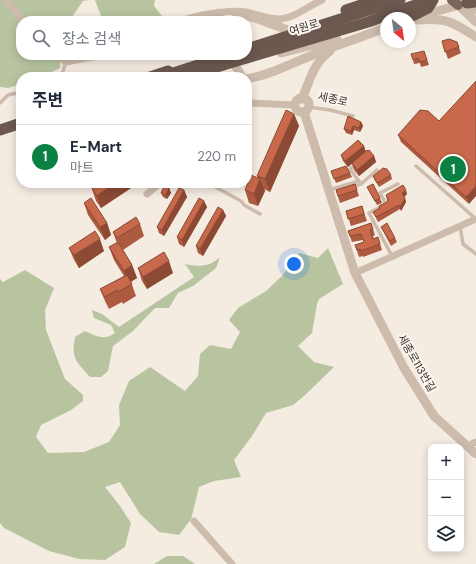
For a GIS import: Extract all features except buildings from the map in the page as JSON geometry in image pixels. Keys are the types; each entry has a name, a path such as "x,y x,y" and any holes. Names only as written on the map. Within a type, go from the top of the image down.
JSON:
{"highway":[{"path":"353,8 368,0"},
{"path":"252,41 376,0"},
{"name":"여원로","path":"252,47 400,0"},
{"name":"여원로","path":"252,52 368,22 429,0"},
{"path":"416,15 428,8 433,0"},
{"path":"163,72 196,60"},
{"name":"여원로","path":"178,72 220,60"},
{"name":"여원로","path":"197,72 222,60"},
{"path":"0,130 16,125"},
{"path":"0,138 16,133"}],"street":[{"path":"222,16 230,12 244,11 279,19 292,16 322,0"},
{"path":"416,17 463,2 476,10"},
{"path":"463,2 476,22"},
{"path":"8,3 20,16"},
{"path":"230,12 246,16"},
{"path":"252,18 288,30"},
{"path":"416,19 451,22 476,37"},
{"path":"228,60 239,63 338,42 380,28"},
{"path":"252,78 273,72 293,64 338,42"},
{"name":"세종로","path":"302,98 306,100 306,109 298,111 295,105 298,99 302,98 319,60 338,42"},
{"path":"64,60 66,62 77,60"},
{"path":"293,64 305,62 310,64 312,74"},
{"path":"236,67 239,72"},
{"path":"252,102 295,105"},
{"name":"세종로113번길","path":"306,109 355,273 404,368 434,416 476,454"},
{"path":"147,194 154,188"},
{"path":"355,273 476,219"},
{"path":"467,446 476,442"},
{"path":"194,521 232,564"}],"lane":[{"path":"63,72 66,62"},
{"path":"0,103 8,95 16,93"},
{"name":"세종로","path":"306,109 330,110 354,116"},
{"path":"360,160 350,169 360,182"},
{"path":"416,166 476,219"},
{"path":"330,193 360,182 377,170"},
{"path":"392,256 369,213 386,204 380,193 398,184"},
{"path":"217,188 241,201 244,205 260,214"},
{"path":"460,226 463,244 476,254"}],"green space":[{"path":"0,0 89,0 83,1 72,16 16,16 16,60 61,60 60,68 52,72 16,72 16,86 8,88 0,87"},
{"path":"95,0 155,0 154,6 162,16 101,16"},
{"path":"328,248 343,284 319,299 312,333 298,346 314,362 334,367 293,405 266,413 252,436 234,460 241,477 214,481 199,487 191,519 179,535 159,532 140,514 120,482 105,487 131,523 125,547 105,560 79,559 49,551 4,528 0,523 0,279 3,282 25,270 54,288 45,310 46,330 65,379 83,395 83,401 71,410 41,425 36,437 48,453 84,452 109,442 120,425 119,405 129,381 150,367 185,391 198,376 200,354 210,345 231,349 240,332 229,320 238,308 266,291 282,276 299,253 318,258"},
{"path":"220,257 216,268 193,286 178,293 169,308 155,308 133,331 113,346 108,371 101,377 90,377 78,363 74,355 75,337 85,331 100,337 107,337 115,333 111,325 94,318 92,310 102,314 119,327 194,277 185,264 195,266 204,265 212,263"},
{"path":"167,556 183,556 195,564 154,564"}],"place":[{"name":"E-Mart","path":"453,169"}]}
